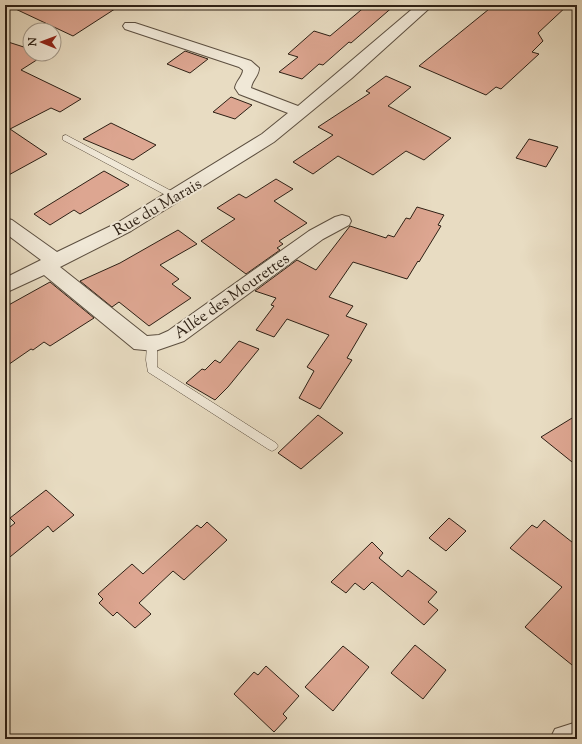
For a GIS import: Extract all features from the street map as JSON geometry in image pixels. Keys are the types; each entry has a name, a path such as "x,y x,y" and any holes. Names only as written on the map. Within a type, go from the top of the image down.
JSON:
{"street":[{"name":"Rue du Marais","path":"5,286 124,227 176,197 268,138 346,75 426,5"},
{"path":"130,26 245,64 250,68 251,73 244,82 243,88 245,91 300,112"},
{"name":"Allée des Mourettes","path":"152,345 176,336 316,235 342,221"},
{"path":"5,224 142,343 152,345"},
{"path":"565,739 577,737"}],"lane":[{"path":"66,138 176,197"},
{"path":"152,345 152,369 272,446"}],"building":[{"path":"7,5 121,5 73,36 62,31 62,22 43,22"},
{"path":"367,5 395,5 351,43 349,42 323,65 319,64 302,79 279,72 298,57 288,54 314,31 330,36"},
{"path":"494,5 568,5 538,33 543,41 532,52 539,54 501,89 496,87 486,95 419,66"},
{"path":"5,41 22,46 22,62 34,62 21,70 81,99 60,112 51,108 10,129 47,154 5,177"},
{"path":"185,51 208,59 190,73 167,64"},
{"path":"386,76 411,87 388,106 451,138 424,160 406,151 373,175 338,156 313,174 293,162 333,135 318,127 370,93 366,91"},
{"path":"231,97 252,105 235,119 213,112"},
{"path":"111,123 156,145 133,160 83,139"},
{"path":"529,139 558,147 546,167 516,158"},
{"path":"104,171 129,185 80,214 74,210 50,225 34,214"},
{"path":"276,179 293,189 274,201 307,223 279,241 283,244 277,248 280,250 246,274 201,241 235,219 217,208 239,194 246,198"},
{"path":"417,207 444,215 438,225 441,226 419,262 418,261 407,279 353,262 329,297 353,306 346,316 367,324 347,358 352,360 320,409 299,398 314,371 307,367 329,335 287,319 274,337 256,330 274,306 271,305 276,298 255,291 297,260 316,270 350,226 386,238 388,235 394,237 406,218 410,219"},
{"path":"178,230 197,244 160,265 179,279 172,284 191,298 149,326 119,302 112,307 80,281 120,263"},
{"path":"50,282 94,318 50,346 44,342 5,367 5,307"},
{"path":"239,341 259,349 228,387 215,400 186,383 202,369 205,370 215,360 220,363"},
{"path":"318,415 343,433 301,469 278,453"},
{"path":"577,415 577,466 541,437"},
{"path":"46,490 74,515 53,532 48,526 5,561 5,531 15,523 10,518"},
{"path":"449,518 466,531 446,551 429,538"},
{"path":"544,520 577,546 577,669 525,627 562,587 510,548 532,525 537,528"},
{"path":"207,522 227,540 184,580 173,571 139,603 151,614 135,628 117,612 113,616 99,603 103,599 98,594 132,564 143,574 197,525 201,528"},
{"path":"372,542 383,553 379,558 402,577 408,570 437,592 428,602 438,610 424,625 372,582 364,590 355,583 346,593 331,582"},
{"path":"415,645 446,670 423,699 391,673"},
{"path":"343,646 369,667 333,711 305,687"},
{"path":"266,666 299,696 283,714 287,718 274,732 234,694 254,672 258,675"}]}
